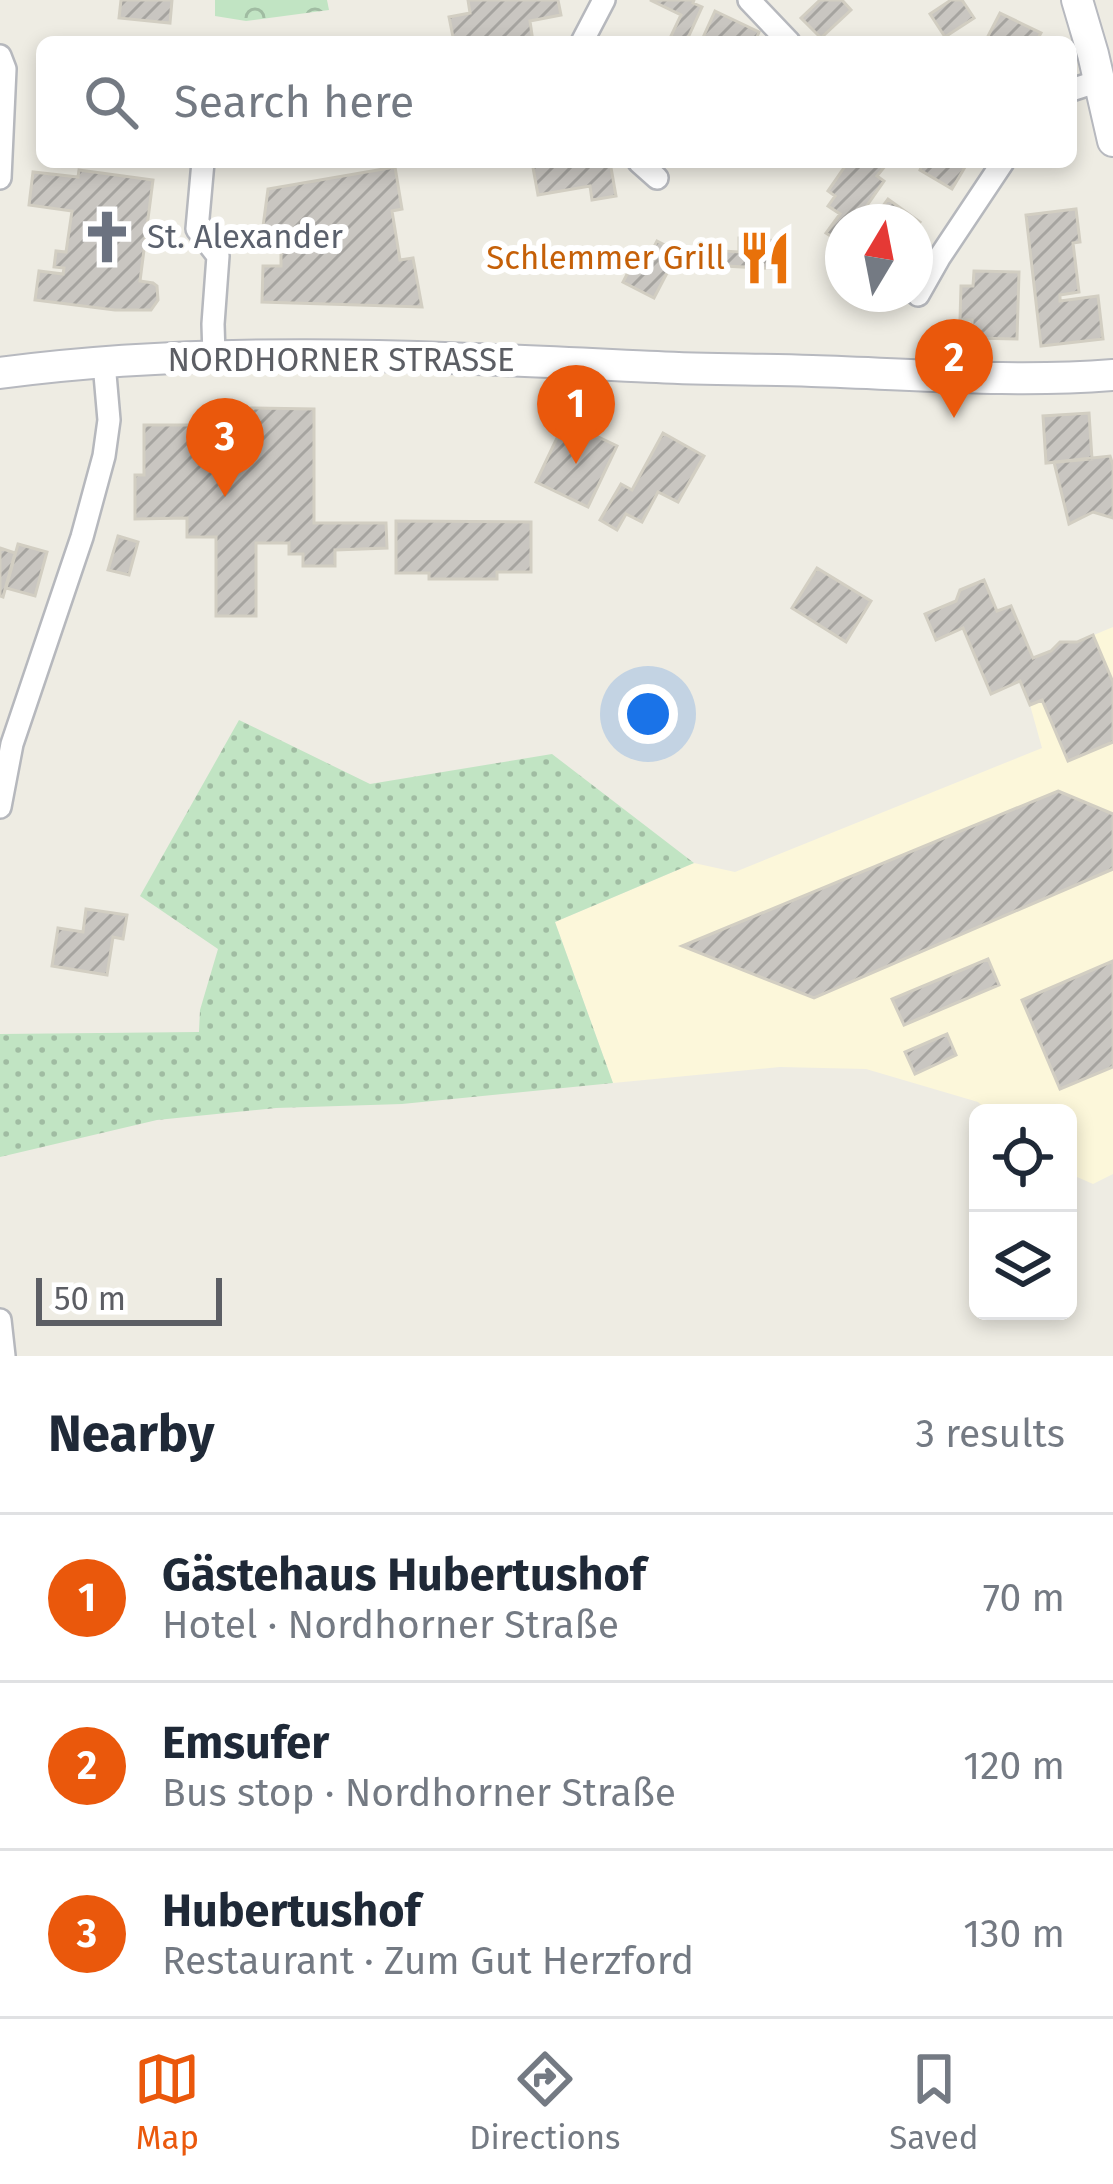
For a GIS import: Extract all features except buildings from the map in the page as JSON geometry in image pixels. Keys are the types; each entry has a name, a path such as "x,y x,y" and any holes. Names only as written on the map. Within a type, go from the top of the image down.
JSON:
{"main road":[{"path":"1077,0 1113,141"},
{"name":"NORDHORNER STRASSE","path":"1,368 338,353 998,380 1113,374"}],"street":[{"path":"585,36 604,0"},
{"path":"749,0 783,36"},
{"path":"0,56 5,69 0,178"},
{"path":"202,168 197,229 218,256 214,356"},
{"path":"646,168 657,178"},
{"path":"933,272 999,168"},
{"path":"0,807 6,744 82,537 104,455 109,421 104,363"},
{"path":"0,1320 4,1356"}],"shaded area":[{"path":"1113,627 1113,1174 1093,1184 1077,1177 1077,1104 980,1104 866,1069 780,1067 613,1083 555,922 694,863 735,872 1042,748 1020,681 1033,658 1060,642 1077,642"}],"green space":[{"path":"215,0 327,0 329,10 246,21 215,16"},
{"path":"239,720 370,784 552,754 694,863 555,922 613,1083 402,1104 276,1108 157,1120 0,1157 0,1034 199,1032 200,1010 218,949 140,896"}],"place":[{"name":"St. Alexander","path":"107,237"},
{"name":"Schlemmer Grill","path":"765,258"},
{"name":"Emsufer","path":"954,418"},
{"name":"Gästehaus Hubertushof","path":"576,464"},
{"name":"Hubertushof","path":"225,497"}]}
